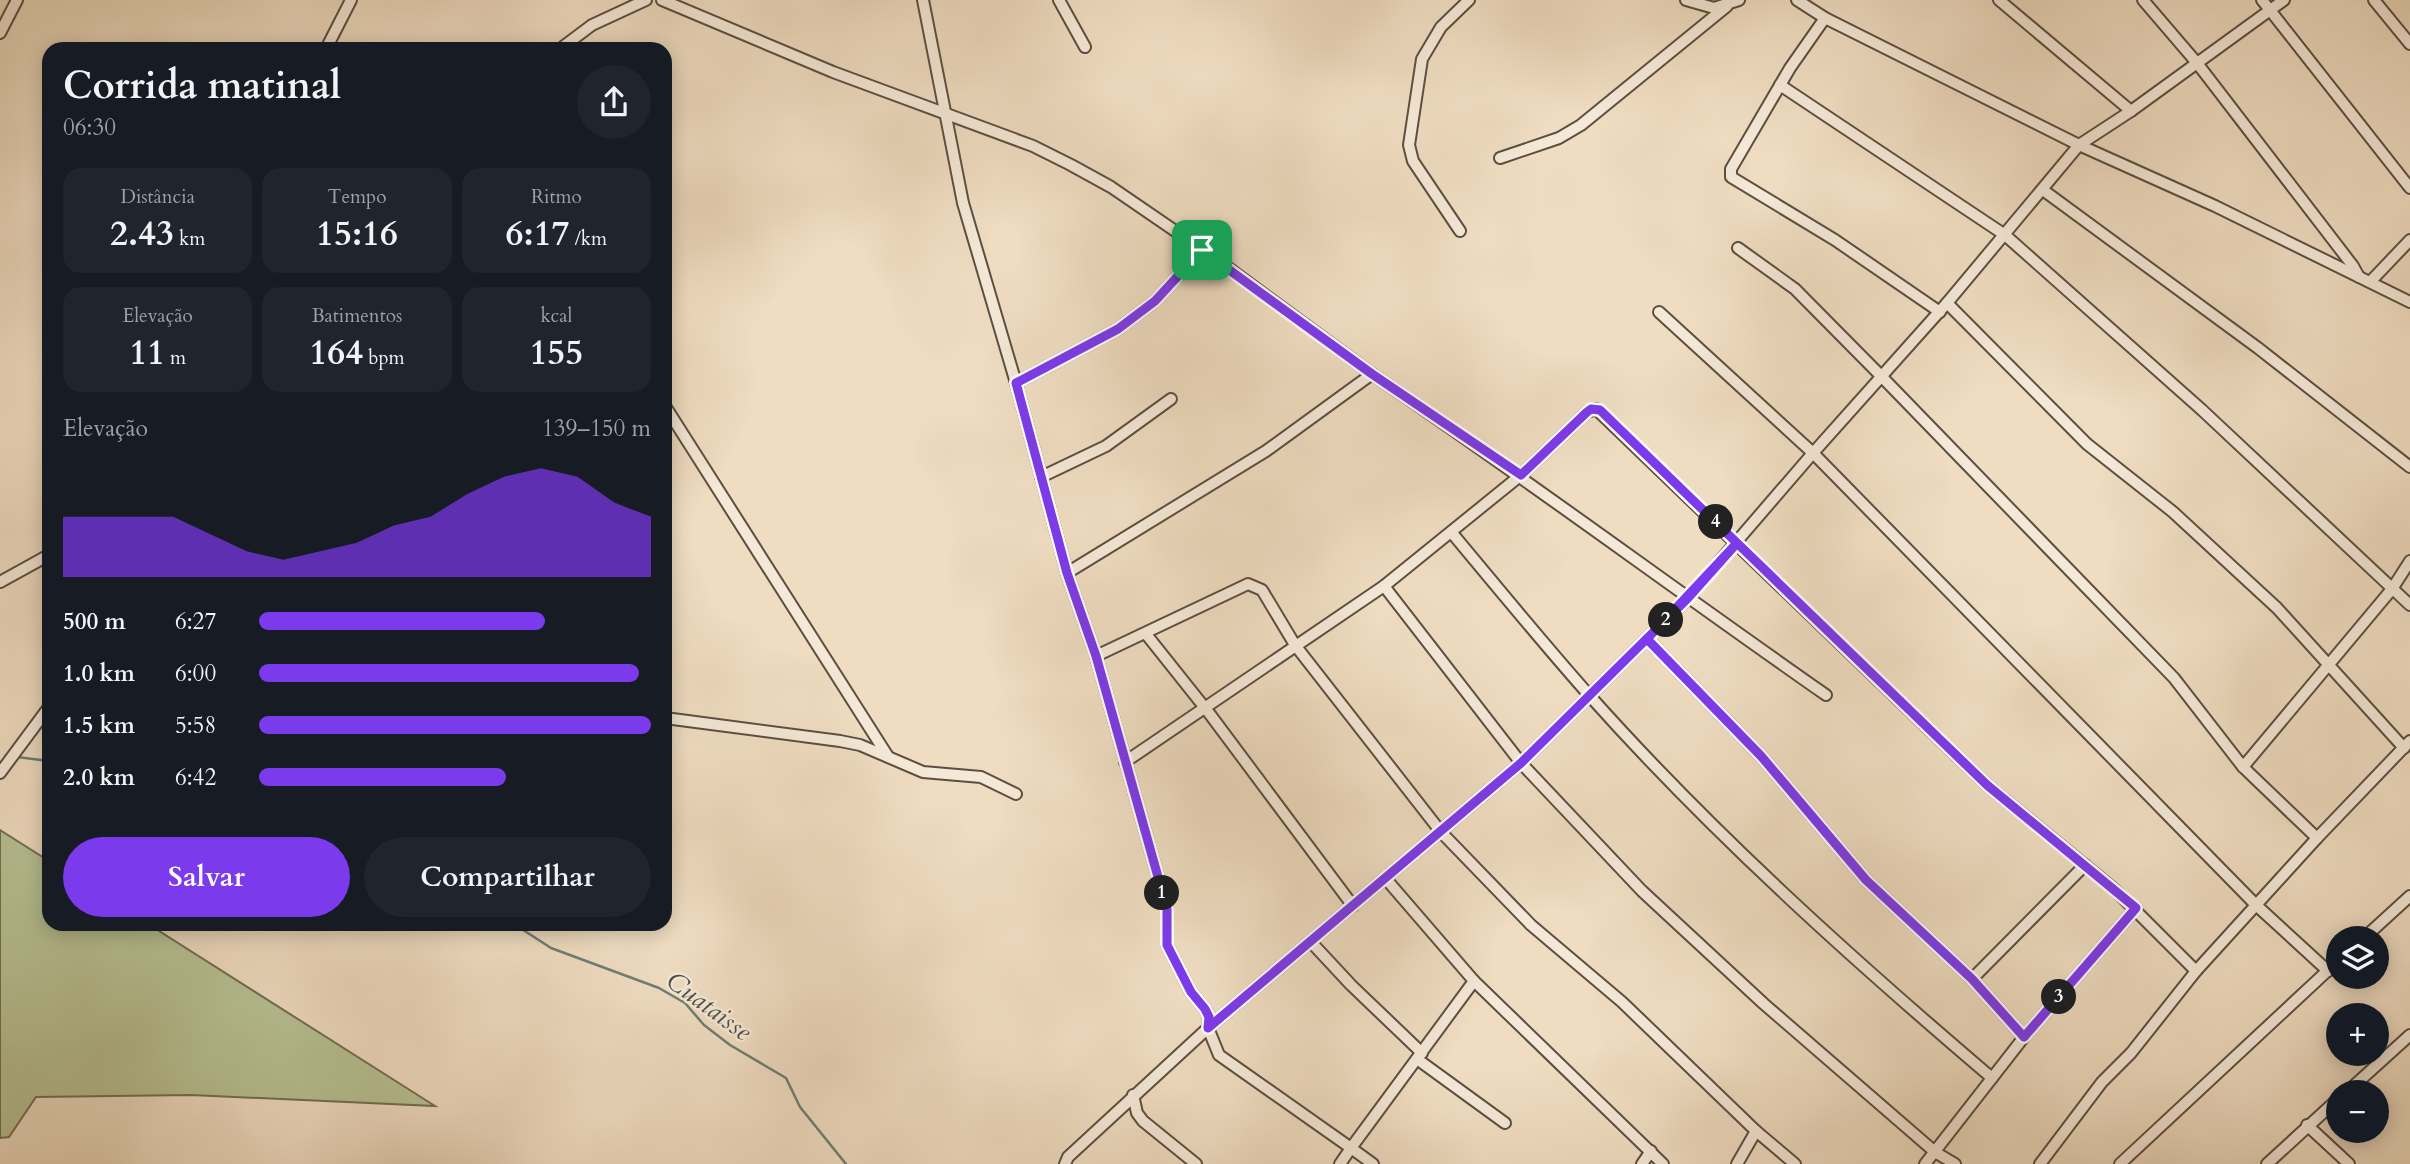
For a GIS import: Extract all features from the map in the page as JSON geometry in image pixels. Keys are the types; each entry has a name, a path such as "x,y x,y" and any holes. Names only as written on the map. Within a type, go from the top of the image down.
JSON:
{"street":[{"path":"0,33 17,0"},
{"path":"330,42 351,0"},
{"path":"569,42 627,2 646,0"},
{"path":"662,0 833,72 1033,146 1111,187 1372,374 1521,475 1826,695"},
{"path":"923,0 963,203 1016,383 1067,573 1096,656 1167,909 1167,945 1191,992 1209,1017 1208,1028 1219,1055 1373,1164"},
{"path":"1059,0 1085,47"},
{"path":"1460,231 1413,162 1409,145 1422,59 1441,27 1469,0"},
{"path":"1686,0 1708,8 1727,6"},
{"path":"1500,158 1559,138 1581,125 1727,6 1739,0"},
{"path":"1797,0 1825,18 2079,145 2214,206 2410,302"},
{"path":"1999,0 2131,111"},
{"path":"2143,0 2197,63 2365,280"},
{"path":"1065,1164 1068,1157 1133,1095 1208,1028 1521,763 1688,598 1944,307 2079,145 2197,63 2266,5 2284,0"},
{"path":"2374,0 2410,44"},
{"path":"2266,5 2410,188"},
{"path":"1825,18 1780,85 1731,169 1731,177 1944,307 2087,444 2173,512 2277,608 2327,665 2407,745 2317,838 2196,971 2131,1052 2102,1083 2040,1164"},
{"path":"1780,85 2005,235 2202,410 2410,605"},
{"path":"2043,190 2258,348 2410,467"},
{"path":"2365,280 2410,240"},
{"path":"1738,248 1795,289 1883,377 2174,678 2243,767 2317,838"},
{"path":"1016,383 1118,329 1155,301 1202,250"},
{"path":"1659,312 1813,453 2256,905 2326,969"},
{"path":"1067,573 1266,451 1372,374"},
{"path":"1041,477 1106,446 1171,399"},
{"path":"1125,762 1384,586 1521,475 1587,412 1596,409 1987,785 2136,908 2196,971"},
{"path":"672,417 887,755"},
{"path":"1452,533 1590,695 1798,908 1993,1078"},
{"path":"0,582 42,559"},
{"path":"2243,767 2392,589 2410,561"},
{"path":"1096,656 1248,584 1257,587 1266,595 1295,645 1441,832 1531,925 1622,1002 1756,1131 1795,1164"},
{"path":"1384,586 1521,763 1642,891 1764,1004 1935,1152 1955,1164"},
{"path":"1146,634 1206,709 1353,906"},
{"path":"1647,639 1761,756 1866,880 1972,979 2024,1037"},
{"path":"0,773 42,717"},
{"path":"672,719 840,741 887,755 923,772 981,778 1017,794"},
{"path":"1972,979 2085,865"},
{"path":"1385,879 1474,981 1663,1164"},
{"path":"2377,926 2410,896"},
{"path":"1925,1164 2024,1037 2136,908"},
{"path":"1311,942 1419,1056 1505,1123"},
{"path":"2120,1164 2326,973"},
{"path":"1340,1164 1474,981"},
{"path":"2360,1080 2410,1035"},
{"path":"1133,1095 1136,1113 1143,1121 1196,1164"},
{"path":"2267,1164 2326,1109"},
{"path":"2307,1125 2349,1164"},
{"path":"1737,1164 1756,1131"},
{"path":"1642,1164 1651,1151"}],"green space":[{"path":"0,830 42,857 42,931 159,931 435,1106 191,1095 36,1097 9,1137 0,1138"}],"waterway":[{"name":"Cuataisse","path":"17,757 42,760"},
{"name":"Cuataisse","path":"525,931 551,948 659,988 685,1003 704,1025 730,1045 786,1078 800,1107 846,1164"}],"route":[{"path":"1202,250 1155,301 1118,329 1016,383 1067,573 1096,656 1167,909 1167,945 1191,992 1203,1004 1209,1017 1208,1028 1521,763 1688,598 1737,543 1987,785 2136,908 2024,1037 1972,979 1866,880 1761,756 1647,639 1688,598 1737,543 1600,410 1591,409 1587,412 1521,475 1372,374 1202,250"}]}
